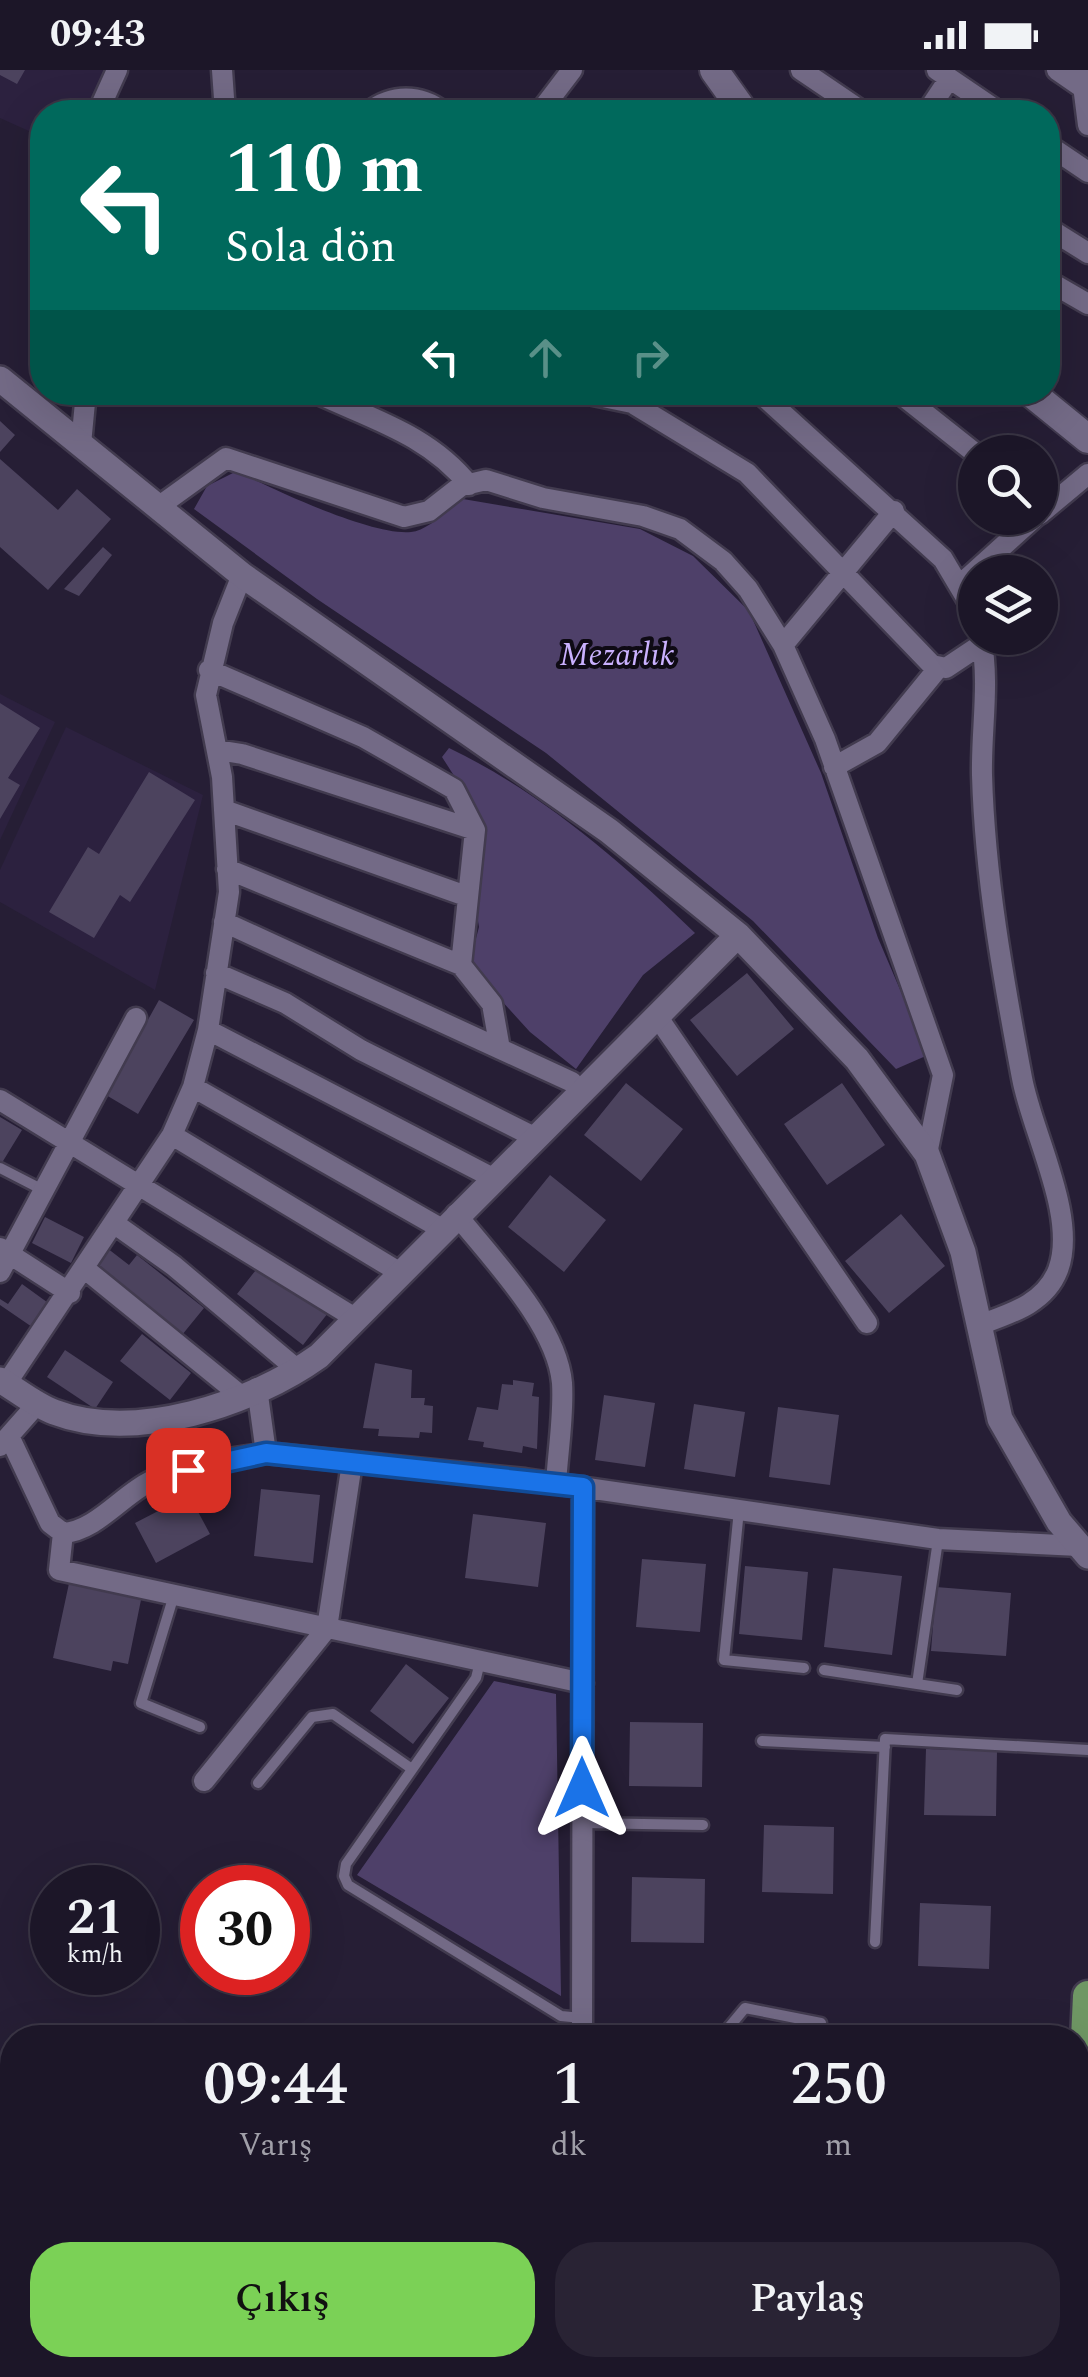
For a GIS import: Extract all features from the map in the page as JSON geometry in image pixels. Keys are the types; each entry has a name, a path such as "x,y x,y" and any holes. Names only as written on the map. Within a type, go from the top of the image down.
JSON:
{"highway":[{"path":"1087,2025 1088,1996"}],"main road":[{"path":"714,70 735,100"},
{"path":"1046,405 1088,439"}],"street":[{"path":"103,100 116,70"},
{"path":"222,70 224,100"},
{"path":"549,100 572,70"},
{"path":"801,70 845,100"},
{"path":"1057,70 1082,79 1088,125"},
{"path":"932,100 943,75 981,100"},
{"path":"1060,153 1088,172"},
{"path":"1060,236 1088,253"},
{"path":"1060,288 1088,304"},
{"path":"0,379 30,403"},
{"path":"33,405 242,574 609,830 738,935 856,1059 928,1154 963,1252 1000,1419 1059,1522 1084,1551"},
{"path":"82,444 85,405"},
{"path":"345,405 408,432 449,460 468,485"},
{"path":"640,405 747,473 938,668"},
{"path":"774,405 894,511 943,559 958,580"},
{"path":"914,405 958,440"},
{"path":"158,508 226,458 404,517 428,511 468,485 486,480 542,498 643,516 680,529 723,561 748,589 782,645 834,768 943,1075 928,1154"},
{"path":"1058,498 1088,474"},
{"path":"782,645 844,576 894,511"},
{"path":"993,555 1015,535"},
{"path":"242,574 209,670 206,695 217,750 228,869 208,1030 193,1087 172,1135 115,1224 70,1293 3,1382 54,1412 116,1424 194,1416 298,1370 320,1356 399,1272 738,935"},
{"path":"834,768 877,743 938,668 953,665 965,655"},
{"path":"979,1325 1026,1308 1044,1290 1058,1271 1064,1227 1027,1107 992,921 982,773 982,655"},
{"path":"209,670 362,736 454,789 474,830 461,965"},
{"path":"217,750 242,754 474,830"},
{"path":"224,810 466,896"},
{"path":"228,869 461,965 492,1004 500,1049"},
{"path":"224,922 572,1082"},
{"path":"216,973 284,1003 362,1050 534,1137"},
{"path":"657,1016 867,1322"},
{"path":"70,1293 3,1258 44,1191 136,1018"},
{"path":"208,1030 493,1178"},
{"path":"193,1087 449,1222 519,1293 551,1344 562,1381 556,1483"},
{"path":"0,1100 142,1182 355,1318"},
{"path":"172,1135 399,1272"},
{"path":"115,1224 174,1266 298,1370"},
{"path":"86,1269 248,1391 266,1453"},
{"path":"38,1403 4,1441 50,1522 63,1532 79,1530 150,1482 225,1459 266,1453 556,1483 938,1539 1084,1551"},
{"path":"204,1781 328,1628 352,1462"},
{"path":"582,2025 583,1487"},
{"path":"63,1532 59,1570 582,1683"}],"lane":[{"path":"0,1168 44,1191"},
{"path":"739,1509 724,1660 804,1668"},
{"path":"917,1684 938,1539"},
{"path":"174,1595 142,1704 200,1727"},
{"path":"480,1660 476,1678 346,1864 344,1876 348,1884 577,2025"},
{"path":"824,1670 956,1690"},
{"path":"258,1784 312,1717 322,1713 333,1714 412,1769"},
{"path":"875,1942 885,1739 1088,1750"},
{"path":"762,1741 885,1747"},
{"path":"582,1823 703,1825"},
{"path":"730,2025 744,2008 819,2025"}],"shaded area":[{"path":"0,70 109,70 95,100 30,100 30,132 0,118"},
{"path":"0,694 55,722 0,840"},
{"path":"66,727 203,795 155,990 0,902 0,870"}],"green space":[{"name":"Mezarlık","path":"237,471 323,510 394,531 424,528 463,499 640,529 693,556 749,611 821,773 878,938 928,1055 896,1069 753,921 546,753 317,599 194,509 207,486"},
{"path":"449,748 516,786 580,831 695,933 643,975 576,1069 530,1032 469,965 479,927 474,897 485,824 442,757"},
{"path":"494,1681 556,1694 561,1996 357,1875"}],"building":[{"path":"0,70 25,70 17,84 0,75"},
{"path":"0,421 15,435 0,452"},
{"path":"0,459 58,510 77,489 111,519 48,590 0,547"},
{"path":"103,547 112,555 79,596 64,589"},
{"path":"0,703 40,728 8,778 20,785 0,819"},
{"path":"149,772 195,800 130,902 120,895 94,938 49,912 88,847 99,854"},
{"path":"747,973 794,1029 737,1076 690,1020"},
{"path":"159,1000 194,1020 138,1114 106,1095"},
{"path":"626,1083 683,1129 641,1181 584,1135"},
{"path":"842,1083 885,1145 827,1185 784,1124"},
{"path":"0,1117 22,1130 0,1166"},
{"path":"550,1175 606,1220 564,1272 508,1227"},
{"path":"901,1214 945,1266 889,1313 845,1261"},
{"path":"45,1217 84,1237 71,1263 32,1243"},
{"path":"107,1248 129,1265 137,1255 204,1308 182,1335 93,1265"},
{"path":"259,1266 304,1301 307,1297 328,1313 303,1345 237,1294"},
{"path":"22,1284 51,1305 35,1329 0,1305 0,1299 8,1304"},
{"path":"142,1334 191,1373 170,1400 120,1361"},
{"path":"65,1350 113,1382 95,1409 47,1377"},
{"path":"375,1363 412,1370 411,1398 425,1398 424,1405 433,1406 432,1433 420,1432 419,1438 378,1436 379,1429 363,1428"},
{"path":"513,1380 534,1383 532,1396 539,1397 537,1449 523,1446 522,1453 483,1447 484,1442 468,1440 477,1407 498,1410 502,1384 513,1385"},
{"path":"604,1395 655,1403 645,1467 595,1460"},
{"path":"694,1404 745,1412 735,1477 684,1469"},
{"path":"778,1407 839,1415 830,1485 769,1477"},
{"path":"261,1489 320,1495 313,1563 254,1556"},
{"path":"189,1495 210,1534 156,1563 135,1523"},
{"path":"473,1514 546,1523 538,1587 465,1578"},
{"path":"642,1559 706,1564 700,1632 636,1627"},
{"path":"745,1566 808,1572 802,1640 739,1634"},
{"path":"833,1568 902,1576 892,1655 824,1647"},
{"path":"71,1574 143,1590 128,1664 113,1661 111,1671 53,1658"},
{"path":"936,1587 1011,1593 1006,1656 931,1651"},
{"path":"406,1664 449,1698 413,1744 370,1711"},
{"path":"630,1722 703,1723 702,1787 629,1786"},
{"path":"926,1749 997,1751 996,1816 924,1815"},
{"path":"764,1825 834,1827 833,1894 762,1892"},
{"path":"632,1877 705,1879 704,1943 631,1942"},
{"path":"920,1903 991,1906 989,1969 918,1966"}],"route":[{"path":"188,1470 266,1453 583,1487 582,1788"}]}
